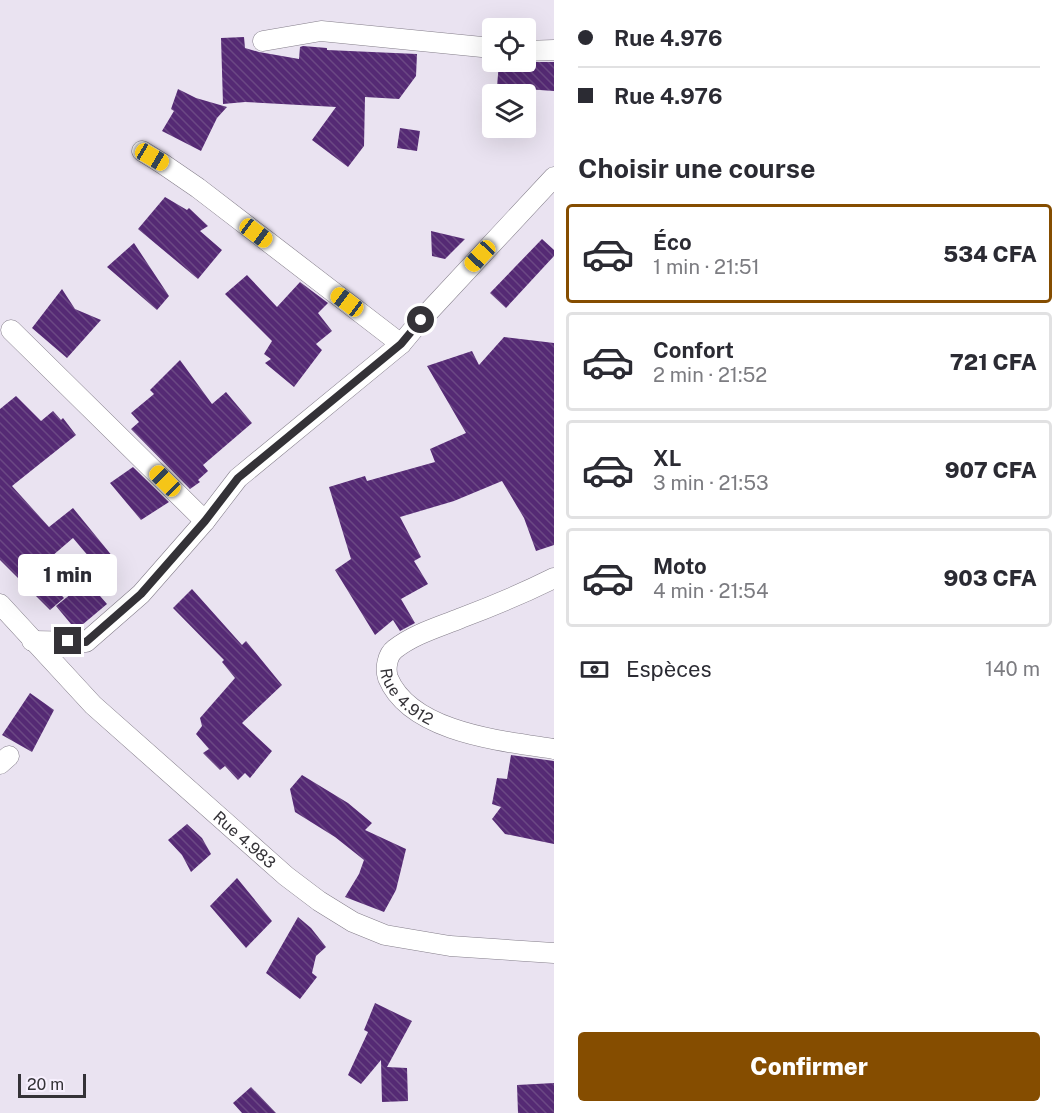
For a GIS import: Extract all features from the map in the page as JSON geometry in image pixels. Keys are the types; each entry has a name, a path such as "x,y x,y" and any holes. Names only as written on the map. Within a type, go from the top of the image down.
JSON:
{"street":[{"path":"262,41 321,31 482,47"},
{"path":"536,51 554,50"},
{"path":"141,151 198,188 401,344"},
{"path":"32,641 86,642 141,594 205,521 238,478 401,344 554,177"},
{"path":"11,330 205,521"},
{"name":"Rue 4.912","path":"554,578 517,596 417,636 393,650 386,673 393,688 403,701 432,721 497,740 554,749"},
{"name":"Rue 4.983","path":"0,604 101,713 286,876 327,906 353,922 385,935 450,946 554,953"}],"building":[{"path":"244,37 245,48 299,59 300,47 303,46 327,48 327,50 417,54 416,76 399,99 365,97 364,146 348,167 312,140 336,107 245,102 223,104 221,38"},
{"path":"536,62 554,62 554,91 536,90 536,84 497,84 498,72 536,72"},
{"path":"178,89 196,98 227,107 217,118 201,151 162,131 174,111 171,109"},
{"path":"400,128 420,131 417,151 397,148"},
{"path":"165,197 187,210 189,208 208,226 200,231 222,250 198,279 138,229"},
{"path":"431,231 465,239 445,259 432,256"},
{"path":"542,239 554,250 554,256 506,308 490,293"},
{"path":"134,243 169,296 157,310 107,267"},
{"path":"247,275 277,307 300,282 328,303 318,313 332,331 316,344 322,350 294,387 265,363 271,359 264,354 272,341 225,294"},
{"path":"62,289 75,309 101,320 67,358 32,328"},
{"path":"504,337 554,343 554,545 536,551 524,518 502,481 454,501 400,517 421,557 414,561 428,584 401,599 415,623 400,631 393,620 375,635 335,570 351,559 329,487 365,476 367,481 435,462 430,449 466,433 427,366 472,351 479,365"},
{"path":"180,360 212,404 226,392 252,423 203,465 208,471 198,480 200,482 190,489 131,429 139,422 131,413 154,394 150,390"},
{"path":"16,396 41,421 53,411 61,420 63,418 76,435 12,486 49,527 73,508 113,557 100,570 73,538 37,569 64,598 50,610 0,560 0,409"},
{"path":"133,467 169,502 141,520 110,483"},
{"path":"87,581 107,604 76,630 56,606"},
{"path":"192,589 242,645 246,641 282,685 242,723 272,751 250,778 245,773 238,780 225,766 220,770 203,753 209,749 196,734 202,726 200,718 235,678 222,662 224,660 173,608"},
{"path":"30,693 54,710 32,752 2,735"},
{"path":"511,755 554,761 554,844 505,834 492,819 501,807 492,804 497,778 507,779"},
{"path":"302,775 348,803 372,823 365,830 406,849 396,890 384,912 345,897 359,874 364,860 335,837 295,812 290,789"},
{"path":"187,824 202,838 211,854 191,872 182,855 168,840"},
{"path":"237,878 272,921 246,948 210,906"},
{"path":"298,917 311,928 326,947 316,956 312,973 317,977 300,999 266,973"},
{"path":"375,1003 412,1021 387,1067 407,1068 408,1101 382,1102 381,1060 361,1084 348,1075 368,1032 364,1030"},
{"path":"554,1083 554,1113 518,1113 517,1085"},
{"path":"251,1087 276,1113 242,1113 233,1103"}],"route":[{"path":"68,641 86,642 141,594 205,521 238,478 401,344 421,320"}]}
